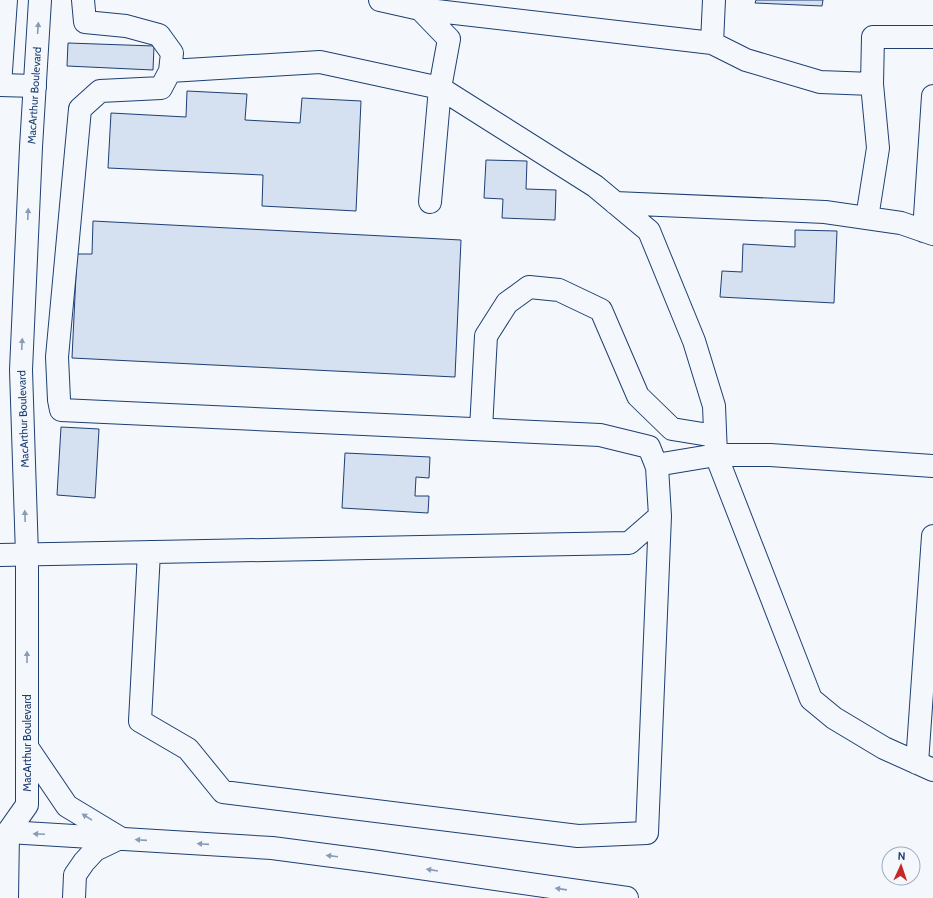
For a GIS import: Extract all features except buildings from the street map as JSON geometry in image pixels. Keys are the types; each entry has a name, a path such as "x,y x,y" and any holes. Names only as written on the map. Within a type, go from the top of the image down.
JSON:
{"main road":[{"path":"6,0 0,85 35,86"},
{"name":"MacArthur Boulevard","path":"3,829 27,805 26,555 21,370 40,0"},
{"path":"83,0 85,22 126,26 159,34 172,53 170,71 161,88 100,91 80,109 58,357 59,400 61,410 600,434 649,447 656,465 660,516 647,833 578,836 223,792 188,750 140,721 149,552"},
{"path":"380,0 420,10 712,43 746,60 820,82 872,84"},
{"path":"712,43 714,0"},
{"path":"420,10 449,39 440,88 430,202"},
{"path":"867,218 878,148 872,84 873,37 933,37"},
{"path":"170,71 320,62 440,88 595,186 649,231 694,341 714,406 715,445 811,699 834,718 884,748 925,766 933,536"},
{"path":"615,202 825,212 901,223 929,233 933,96"},
{"path":"481,429 486,336 507,302 529,287 559,290 600,310 638,396 672,429 715,445 770,455 933,466"},
{"path":"656,465 715,445"},
{"path":"0,555 629,543 660,516"},
{"path":"27,747 68,806 120,838"},
{"path":"7,898 3,829 272,848 627,898"},
{"path":"74,898 75,875 84,862 95,850 120,838"}]}
